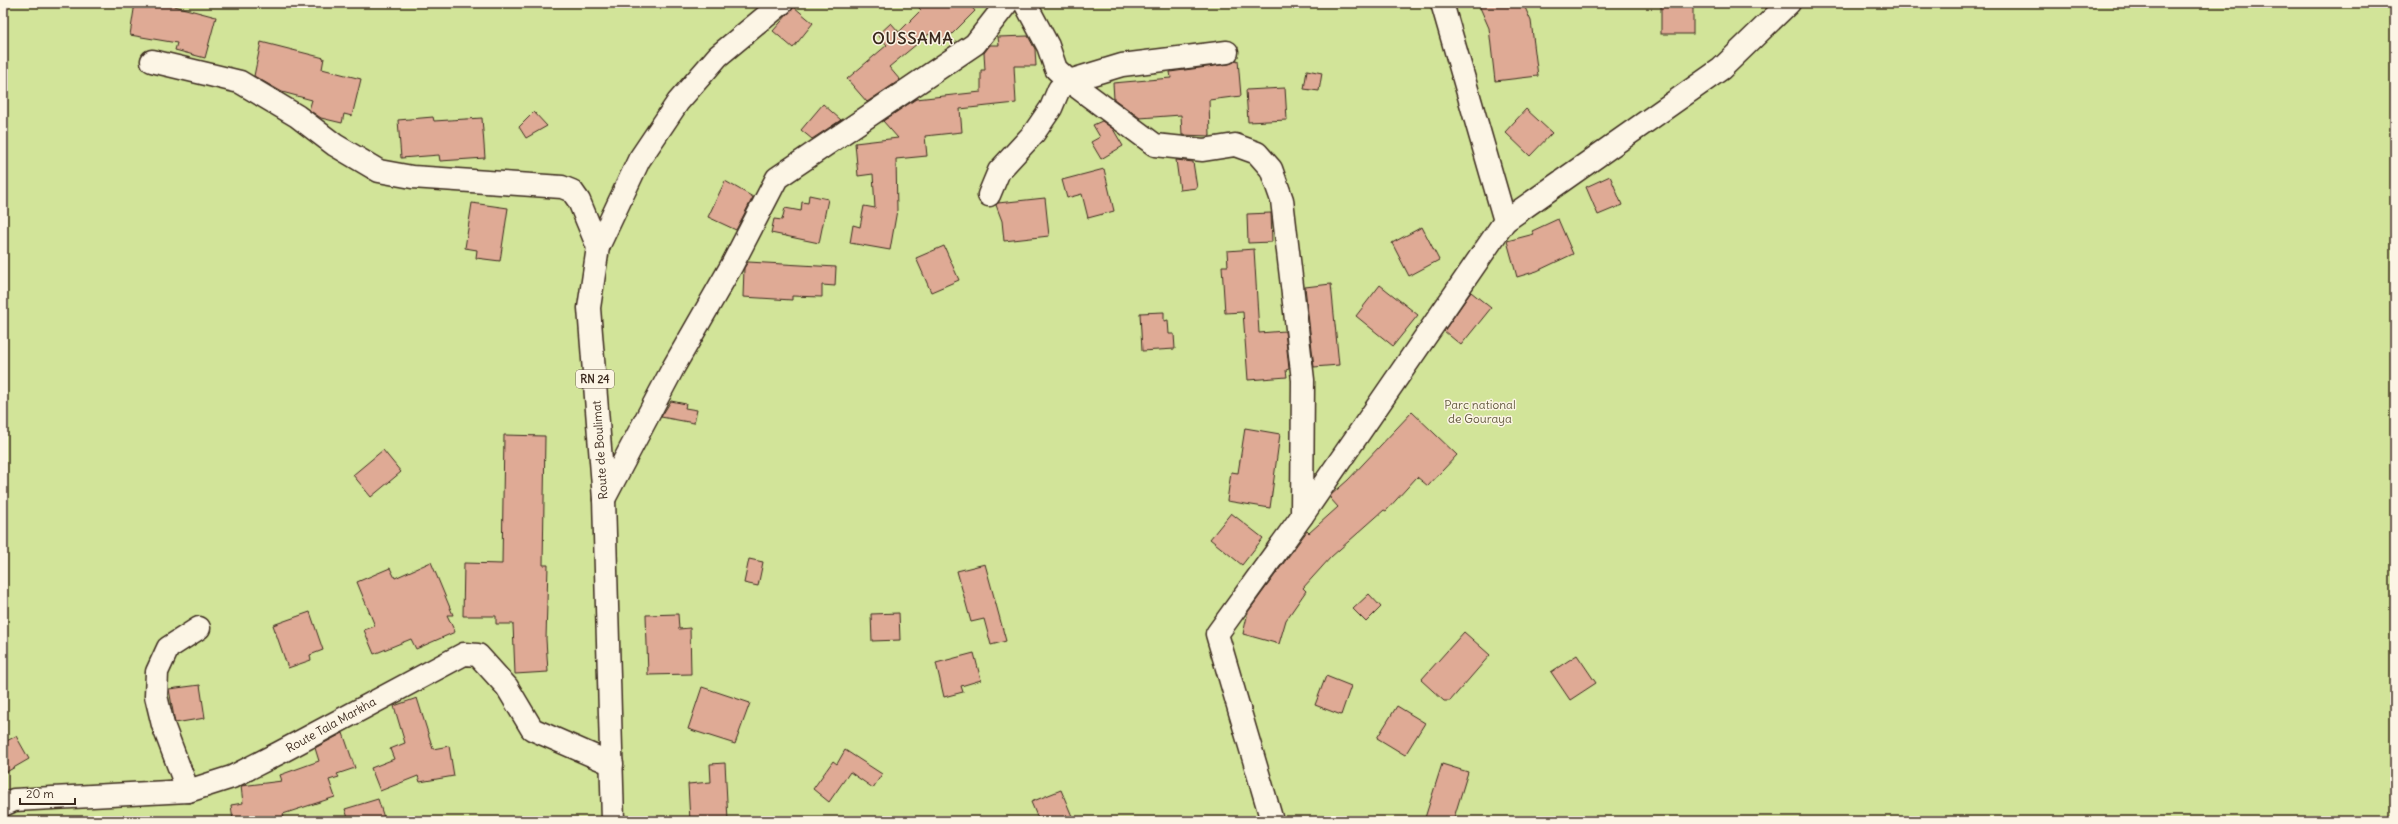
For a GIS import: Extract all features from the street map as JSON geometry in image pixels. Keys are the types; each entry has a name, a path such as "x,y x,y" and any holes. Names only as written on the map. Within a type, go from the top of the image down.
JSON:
{"street":[{"name":"Route de Boulimat","path":"613,821 604,499 589,308 598,247 639,160 678,102 718,56 782,3"},
{"path":"604,499 673,368 732,265 776,178 975,44 1007,3"},
{"path":"1025,3 1048,46 1056,69 1069,81 1155,145 1203,150 1235,145 1257,153 1271,169 1282,200 1303,380 1302,516"},
{"path":"1442,3 1505,221"},
{"path":"1272,821 1217,634 1302,516 1505,221 1721,69 1789,3"},
{"path":"989,196 999,171 1034,133 1051,108 1059,89 1069,81 1122,65 1227,52"},
{"path":"152,61 240,82 297,116 335,145 379,171 412,177 555,187 572,191 579,201 598,247"},
{"path":"188,791 163,725 156,696 157,672 168,648 199,628"},
{"name":"Route Tala Markha","path":"3,804 14,800 188,791 245,770 464,654 478,655 507,687 532,729 612,764"}],"green space":[{"name":"Parc national de Gouraya","path":"3,3 2395,3 2395,821 3,821"}],"building":[{"path":"135,3 163,3 216,17 205,58 175,50 177,43 130,35"},
{"path":"914,3 968,3 975,11 941,45 929,34 889,67 900,80 867,102 847,79 887,45 878,35 891,23 899,32 921,10"},
{"path":"1478,3 1523,3 1531,21 1538,76 1495,81 1489,28"},
{"path":"1661,3 1693,3 1693,34 1661,34"},
{"path":"794,7 813,23 793,48 773,31"},
{"path":"1028,36 1035,49 1036,66 1014,66 1016,103 960,109 962,132 925,136 927,156 896,159 897,210 890,250 850,243 853,225 860,227 864,206 875,208 873,174 858,176 855,143 898,138 883,121 916,99 981,92 981,70 985,70 984,53 990,45 999,45 998,37"},
{"path":"261,42 324,58 322,69 361,79 352,116 344,114 342,123 321,118 309,110 312,100 282,92 254,76"},
{"path":"1238,60 1241,96 1209,100 1210,136 1182,135 1181,115 1140,118 1114,99 1113,83 1171,78 1170,72 1229,64"},
{"path":"1307,70 1322,73 1319,91 1304,89"},
{"path":"1285,88 1287,120 1248,122 1246,90"},
{"path":"823,104 841,120 812,139 801,130"},
{"path":"1526,109 1552,133 1530,156 1505,132"},
{"path":"534,112 547,126 526,138 519,127"},
{"path":"433,117 434,121 482,118 485,158 440,161 439,155 401,158 398,120"},
{"path":"1102,121 1113,129 1123,146 1101,159 1091,142 1100,137 1093,125"},
{"path":"1176,160 1193,162 1197,188 1180,190"},
{"path":"1104,169 1114,211 1088,218 1082,194 1067,198 1062,180"},
{"path":"1610,176 1622,205 1598,215 1586,187"},
{"path":"725,181 753,197 736,230 708,217"},
{"path":"809,195 828,199 819,243 771,233 774,219 782,220 785,208 801,211 802,202 808,203"},
{"path":"1045,198 1049,236 1004,241 1002,221 996,205 998,203"},
{"path":"472,203 508,208 500,261 476,258 477,250 465,248"},
{"path":"1271,213 1272,242 1248,243 1247,214"},
{"path":"1558,219 1573,254 1537,271 1517,277 1507,241 1534,234 1532,231"},
{"path":"1422,227 1439,260 1409,276 1392,243"},
{"path":"944,246 959,280 931,292 916,258"},
{"path":"1254,249 1259,333 1285,331 1289,369 1286,370 1287,377 1248,380 1243,312 1225,313 1222,266 1228,266 1227,251"},
{"path":"748,262 836,267 835,286 822,285 822,297 792,296 792,300 743,297 744,268"},
{"path":"1331,284 1339,365 1314,367 1305,287"},
{"path":"1380,285 1418,315 1393,346 1356,316"},
{"path":"1471,292 1491,308 1461,345 1444,331"},
{"path":"1164,312 1164,321 1168,320 1169,334 1174,334 1175,349 1142,351 1140,313"},
{"path":"671,401 686,404 685,408 697,410 694,423 661,417"},
{"path":"1412,412 1457,455 1428,486 1417,477 1386,511 1384,510 1331,557 1303,588 1306,591 1286,620 1279,644 1243,634 1248,612 1307,531 1309,533 1338,507 1330,498 1331,495 1348,480"},
{"path":"1245,428 1280,434 1270,508 1227,501 1231,472 1238,473"},
{"path":"504,435 545,436 543,565 548,565 546,639 548,672 515,674 513,624 496,624 496,616 463,616 464,563 502,564"},
{"path":"383,450 401,472 371,497 353,475"},
{"path":"1231,513 1263,538 1242,565 1210,539"},
{"path":"749,559 763,562 758,586 744,583"},
{"path":"431,562 453,615 447,615 455,632 416,649 411,639 374,654 364,630 375,626 357,582 390,568 395,578"},
{"path":"985,564 1006,641 991,645 984,619 971,622 957,571"},
{"path":"1369,594 1381,607 1366,622 1353,609"},
{"path":"310,612 323,650 310,655 311,660 288,668 273,625"},
{"path":"899,613 900,640 872,641 871,614"},
{"path":"678,614 679,629 690,628 691,674 648,675 646,615"},
{"path":"1464,632 1490,655 1450,701 1444,701 1421,680"},
{"path":"974,653 981,680 961,686 963,692 944,697 936,663"},
{"path":"1577,655 1596,683 1570,700 1551,672"},
{"path":"1326,676 1351,686 1341,715 1315,705"},
{"path":"200,685 205,718 175,723 169,689"},
{"path":"702,687 750,703 735,744 688,729"},
{"path":"417,698 433,749 449,746 454,776 420,782 418,776 380,791 371,768 394,759 390,749 405,743 394,706"},
{"path":"1397,706 1425,723 1405,755 1377,738"},
{"path":"343,733 355,768 337,774 339,777 329,780 335,797 283,814 284,818 233,821 231,805 243,803 241,786 282,781 280,775 319,761 315,748"},
{"path":"16,736 29,759 3,774 3,743"},
{"path":"845,750 882,774 873,788 850,772 829,802 813,789 833,761 837,764"},
{"path":"725,763 728,821 690,821 688,784 711,782 710,764"},
{"path":"1442,764 1468,772 1453,821 1424,821"},
{"path":"1061,790 1074,821 1039,821 1031,802"},
{"path":"378,799 385,821 349,821 345,809"}],"district":[{"name":"OUSSAMA","path":"913,38"}]}
